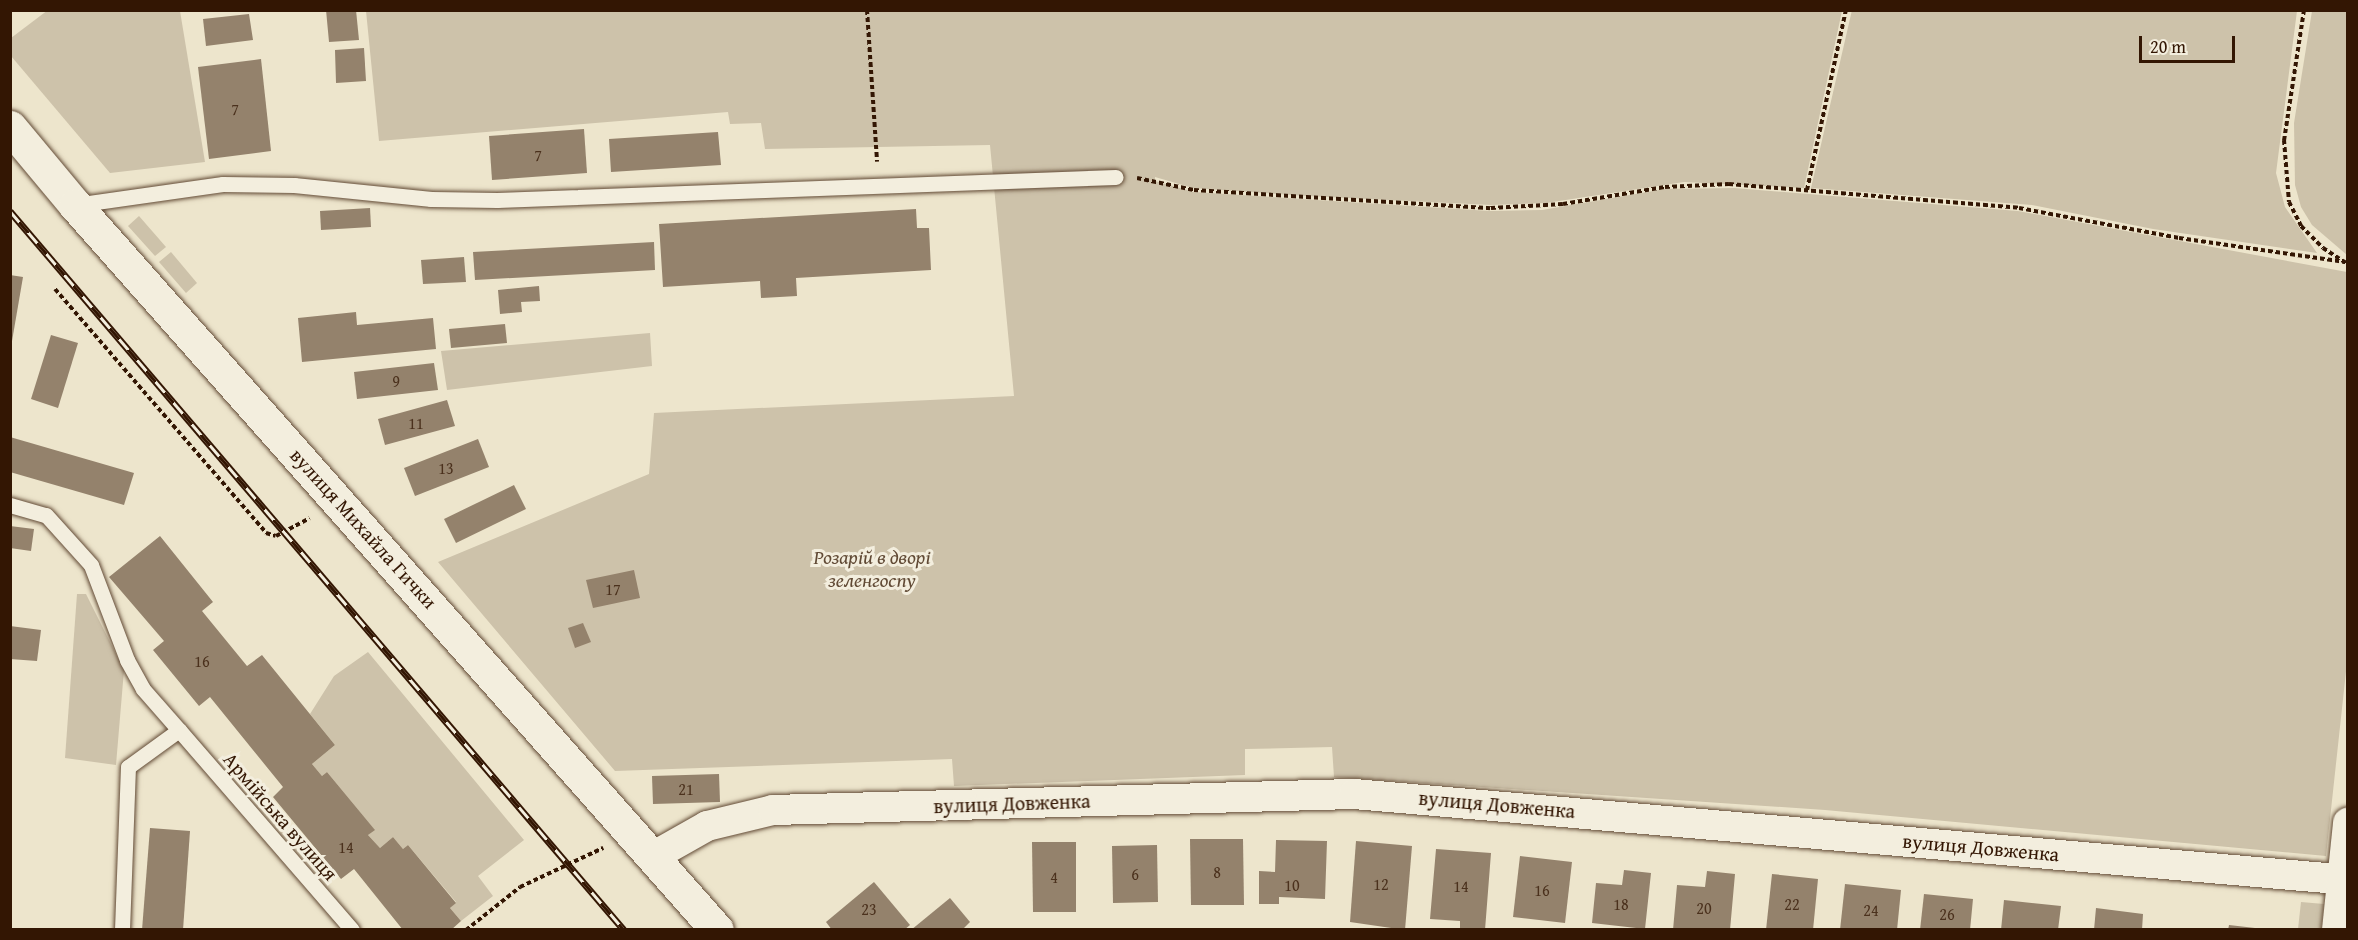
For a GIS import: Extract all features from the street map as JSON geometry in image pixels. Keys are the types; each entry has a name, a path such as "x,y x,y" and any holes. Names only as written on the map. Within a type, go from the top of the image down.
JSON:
{"street":[{"name":"вулиця Михайла Гички","path":"10,127 75,205 341,502 717,930"},
{"name":"вулиця Довженка","path":"654,856 707,826 773,810 1354,794 2345,880"},
{"path":"2337,930 2345,880 2348,823"}],"lane":[{"path":"75,205 223,184 294,185 431,199 497,200 879,183 1116,177"},
{"name":"Армійська вулиця","path":"10,505 46,515 91,565 127,660 143,689 352,930"},
{"path":"122,930 129,767 179,730"}],"path":[{"path":"867,10 879,183"},
{"path":"1807,190 1846,10"},
{"path":"2304,10 2284,140 2289,202 2301,226 2323,248 2346,263"},
{"path":"1116,177 1228,193 1491,208 1553,205 1696,184 1807,190 2019,208 2179,238 2346,263"},
{"path":"55,289 266,532 276,536 341,502"},
{"path":"466,930 520,887 633,832"}],"green space":[{"path":"48,10 180,11 205,162 110,173 11,56 11,38"},
{"path":"1852,10 2297,11 2276,173 2285,207 2317,253 2153,229 2032,205 1811,188"},
{"name":"Розарій в дворі зеленгоспу","path":"366,11 1842,11 1804,188 1684,182 1546,203 1491,205 1193,188 1155,177 1155,181 1194,192 1490,211 1542,210 1665,189 1734,188 2018,211 2347,272 2348,653 2326,856 1825,810 1334,777 1332,747 1245,749 1245,775 954,786 952,759 615,771 438,562 649,474 654,413 1014,396 990,145 765,149 761,123 730,124 728,112 379,141"},
{"path":"2312,11 2347,11 2347,255 2312,225 2301,207 2295,185 2294,123"},
{"path":"139,216 166,247 155,256 128,226"},
{"path":"171,252 197,283 186,293 159,262"},
{"path":"650,333 652,366 447,390 441,351"},
{"path":"77,594 86,594 124,670 116,765 65,758"},
{"path":"368,652 524,840 478,876 493,896 461,921 450,908 456,902 408,845 403,849 393,837 380,848 368,835 374,829 327,772 322,776 312,764 335,745 310,714 334,676"},
{"path":"2301,902 2324,904 2321,929 2298,929"}],"building":[{"path":"326,10 356,10 359,40 329,42"},
{"path":"249,14 253,40 206,46 203,19"},
{"path":"364,48 366,81 336,83 335,50"},
{"path":"261,59 271,151 209,159 198,67"},
{"path":"584,129 587,173 492,180 489,136"},
{"path":"718,132 721,165 611,172 609,139"},
{"path":"370,208 371,227 321,230 320,211"},
{"path":"916,209 917,228 929,228 931,270 796,278 797,296 761,298 760,281 663,287 659,224"},
{"path":"654,242 655,270 475,280 473,252"},
{"path":"464,257 466,282 423,284 421,260"},
{"path":"10,275 23,277 12,341 10,340"},
{"path":"539,286 540,301 521,302 522,312 500,314 498,290"},
{"path":"356,312 357,325 433,318 436,349 302,362 298,318"},
{"path":"505,324 507,343 451,348 449,329"},
{"path":"51,335 78,343 58,408 31,399"},
{"path":"434,363 438,390 357,399 354,372"},
{"path":"447,400 455,426 385,445 378,419"},
{"path":"10,437 134,473 124,505 10,472"},
{"path":"478,439 489,467 415,496 404,468"},
{"path":"514,485 526,509 456,543 444,519"},
{"path":"10,526 34,529 31,551 10,548"},
{"path":"160,536 213,602 202,611 247,666 262,655 335,745 312,764 322,776 327,772 375,830 368,835 380,848 393,837 403,849 408,845 456,903 450,908 461,921 451,930 403,930 354,869 341,879 273,797 283,787 210,697 199,706 153,650 164,641 109,577"},
{"path":"634,570 640,598 593,608 586,580"},
{"path":"583,623 591,642 575,648 568,628"},
{"path":"10,626 41,630 37,661 10,659"},
{"path":"719,774 720,802 653,804 652,776"},
{"path":"150,828 190,831 183,930 142,930"},
{"path":"1190,839 1243,839 1244,905 1191,905"},
{"path":"1276,840 1327,841 1325,899 1279,897 1279,904 1259,904 1259,871 1275,872"},
{"path":"1356,841 1412,846 1405,930 1350,922"},
{"path":"1032,842 1076,842 1076,912 1033,912"},
{"path":"1157,845 1158,902 1113,903 1112,846"},
{"path":"1436,849 1491,853 1485,930 1460,930 1460,921 1430,919"},
{"path":"1520,856 1572,862 1565,923 1513,917"},
{"path":"1624,870 1651,873 1645,929 1592,923 1596,883 1622,885"},
{"path":"1707,871 1735,874 1730,930 1673,930 1677,885 1705,887"},
{"path":"1772,874 1818,879 1813,930 1766,930"},
{"path":"874,882 910,925 904,930 832,930 826,922"},
{"path":"1845,884 1901,890 1897,930 1840,930"},
{"path":"1924,894 1973,899 1970,930 1920,930"},
{"path":"950,898 970,922 962,930 911,930"},
{"path":"2004,900 2061,906 2058,930 2001,930"},
{"path":"2096,908 2143,914 2142,930 2094,930"},
{"path":"2229,925 2255,928 2255,930 2228,930"}],"railway":[{"path":"10,211 624,930"}]}
